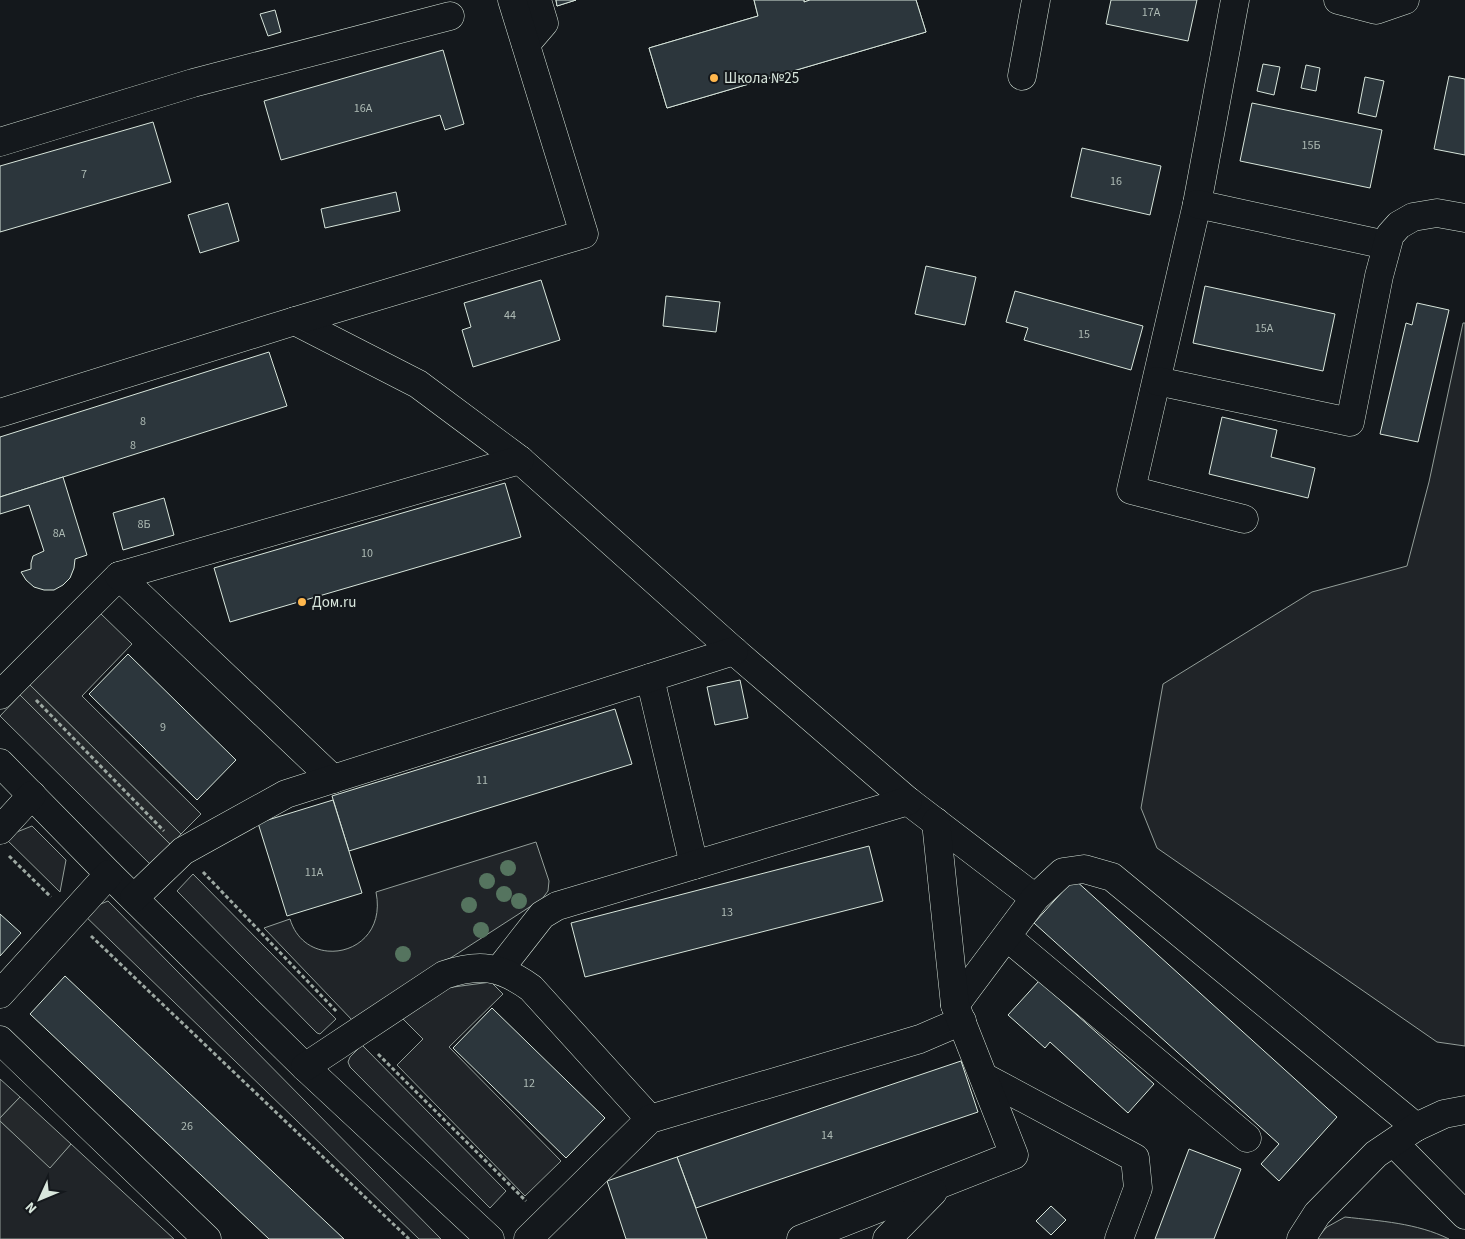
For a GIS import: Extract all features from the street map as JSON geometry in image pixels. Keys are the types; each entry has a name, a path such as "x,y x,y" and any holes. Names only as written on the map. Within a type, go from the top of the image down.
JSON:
{"street":[{"path":"0,413 295,321 584,234 512,0"},
{"path":"526,44 544,22 537,0"},
{"path":"1022,76 1036,0"},
{"path":"1234,0 1198,204 1131,490 1244,519"},
{"path":"1338,0 1376,10 1405,0"},
{"path":"0,142 194,83 450,16"},
{"path":"1198,204 1386,245"},
{"path":"1158,381 1350,422 1386,245 1390,235 1399,225 1413,218 1437,213 1465,218"},
{"path":"295,321 418,384 520,460 734,651 908,800 1035,898"},
{"path":"8,687 119,576 520,460"},
{"path":"119,576 333,779"},
{"path":"134,898 183,850 286,794 734,651"},
{"path":"650,678 694,865"},
{"path":"0,763 109,874 305,1067 490,1239"},
{"path":"4,842 32,795"},
{"path":"498,970 542,915 557,906 908,800"},
{"path":"801,1239 1014,1155 958,1013 936,822"},
{"path":"537,1230 650,1119 920,1039 958,1013 1035,898 1063,872 1084,869 1112,877 1416,1127"},
{"path":"0,994 109,874"},
{"path":"1007,938 1246,1138"},
{"path":"305,1067 444,975 462,969 480,967 498,970 516,977 531,988 650,1119"},
{"path":"0,1040 208,1239"},
{"path":"984,1077 1135,1158 1138,1188 1119,1239"},
{"path":"1301,1239 1317,1214 1376,1154 1416,1127 1444,1114 1465,1110"},
{"path":"1394,1143 1465,1215"},
{"path":"887,1239 941,1184"}],"path":[{"path":"8,687 183,850 357,1032 537,1230"},
{"path":"4,842 70,916 408,1239"}],"shaded area":[{"path":"1463,323 1465,323 1465,1046 1437,1042 1157,848 1141,808 1163,684 1312,592 1407,566 1429,482"},
{"path":"101,614 132,644 82,696 201,814 181,834 30,685"},
{"path":"30,685 181,834 171,845 20,695"},
{"path":"20,695 171,845 151,865 0,716"},
{"path":"32,826 66,860 60,892 4,837"},
{"path":"536,842 549,881 548,891 542,899 353,1021 264,928 290,919 299,936 312,947 328,951 344,950 359,943 370,931 377,914 376,892"},
{"path":"193,874 336,1019 320,1034 177,891"},
{"path":"108,901 441,1239 419,1239 81,912"},
{"path":"491,982 503,994 449,1047 561,1161 525,1196 397,1065 423,1039 402,1018 431,990"},
{"path":"362,1045 506,1191 490,1208 350,1067 348,1062 350,1057"},
{"path":"0,1079 20,1097 0,1118"},
{"path":"20,1097 71,1144 50,1168 0,1121 0,1118"},
{"path":"0,1121 50,1167 71,1144 174,1239 0,1239"},
{"path":"1345,1217 1411,1226 1449,1239 1316,1239 1327,1227"}],"building":[{"path":"556,0 576,0 557,6"},
{"path":"556,0 576,0 557,6"},
{"name":"Школа №25","path":"754,0 804,0 804,2 810,0 916,0 926,32 667,108 649,48 758,16"},
{"name":"Школа №25","path":"754,0 804,0 804,2 810,0 916,0 926,32 667,108 649,48 758,16"},
{"path":"1111,0 1197,0 1188,41 1106,24"},
{"path":"275,10 281,32 268,36 260,14"},
{"path":"443,50 464,124 445,130 440,115 281,160 264,101"},
{"path":"1263,64 1280,67 1274,95 1257,91"},
{"path":"1306,65 1320,68 1316,91 1301,88"},
{"path":"1449,76 1465,79 1465,155 1434,149"},
{"path":"1365,77 1384,81 1376,117 1358,113"},
{"path":"1252,103 1382,130 1370,188 1240,161"},
{"path":"153,122 171,182 0,232 0,166"},
{"path":"1082,148 1161,166 1150,215 1071,197"},
{"path":"396,192 400,211 325,228 321,209"},
{"path":"228,203 239,241 200,253 188,215"},
{"path":"926,266 976,277 965,325 915,314"},
{"path":"541,280 560,340 473,367 462,330 471,327 464,303"},
{"path":"1205,286 1335,314 1323,371 1193,343"},
{"path":"1015,291 1143,326 1131,370 1024,340 1028,328 1006,322"},
{"path":"666,296 720,302 716,332 663,326"},
{"path":"1417,303 1449,310 1418,442 1380,434 1406,323 1412,325"},
{"path":"269,352 287,406 0,497 0,437"},
{"path":"1222,417 1277,430 1271,457 1315,468 1308,498 1209,474"},
{"path":"63,477 87,555 75,559 70,578 63,585 54,590 44,590 34,587 21,572 31,569 33,556 44,551 29,505 0,514 0,497"},
{"path":"505,483 521,537 230,622 214,568"},
{"path":"164,498 174,535 123,550 113,513"},
{"path":"128,654 236,760 197,800 89,694"},
{"path":"740,680 748,718 715,725 707,687"},
{"path":"615,709 632,764 349,851 332,796"},
{"path":"333,800 362,893 287,916 258,823"},
{"path":"869,846 883,901 585,977 571,923"},
{"path":"1074,879 1337,1117 1279,1181 1261,1164 1279,1144 1034,923"},
{"path":"0,914 21,933 0,956"},
{"path":"65,976 344,1239 269,1239 30,1014"},
{"path":"1039,981 1154,1084 1128,1113 1050,1042 1045,1048 1008,1015"},
{"path":"492,1008 605,1118 566,1158 453,1048"},
{"path":"961,1061 978,1112 696,1208 677,1157"},
{"path":"1189,1149 1241,1169 1214,1239 1155,1239"},
{"path":"677,1157 707,1239 626,1239 607,1181"},
{"path":"1051,1206 1066,1220 1051,1235 1036,1221"}],"place":[{"name":"Школа №25","path":"714,78"},
{"name":"Дом.ru","path":"302,602"}]}
